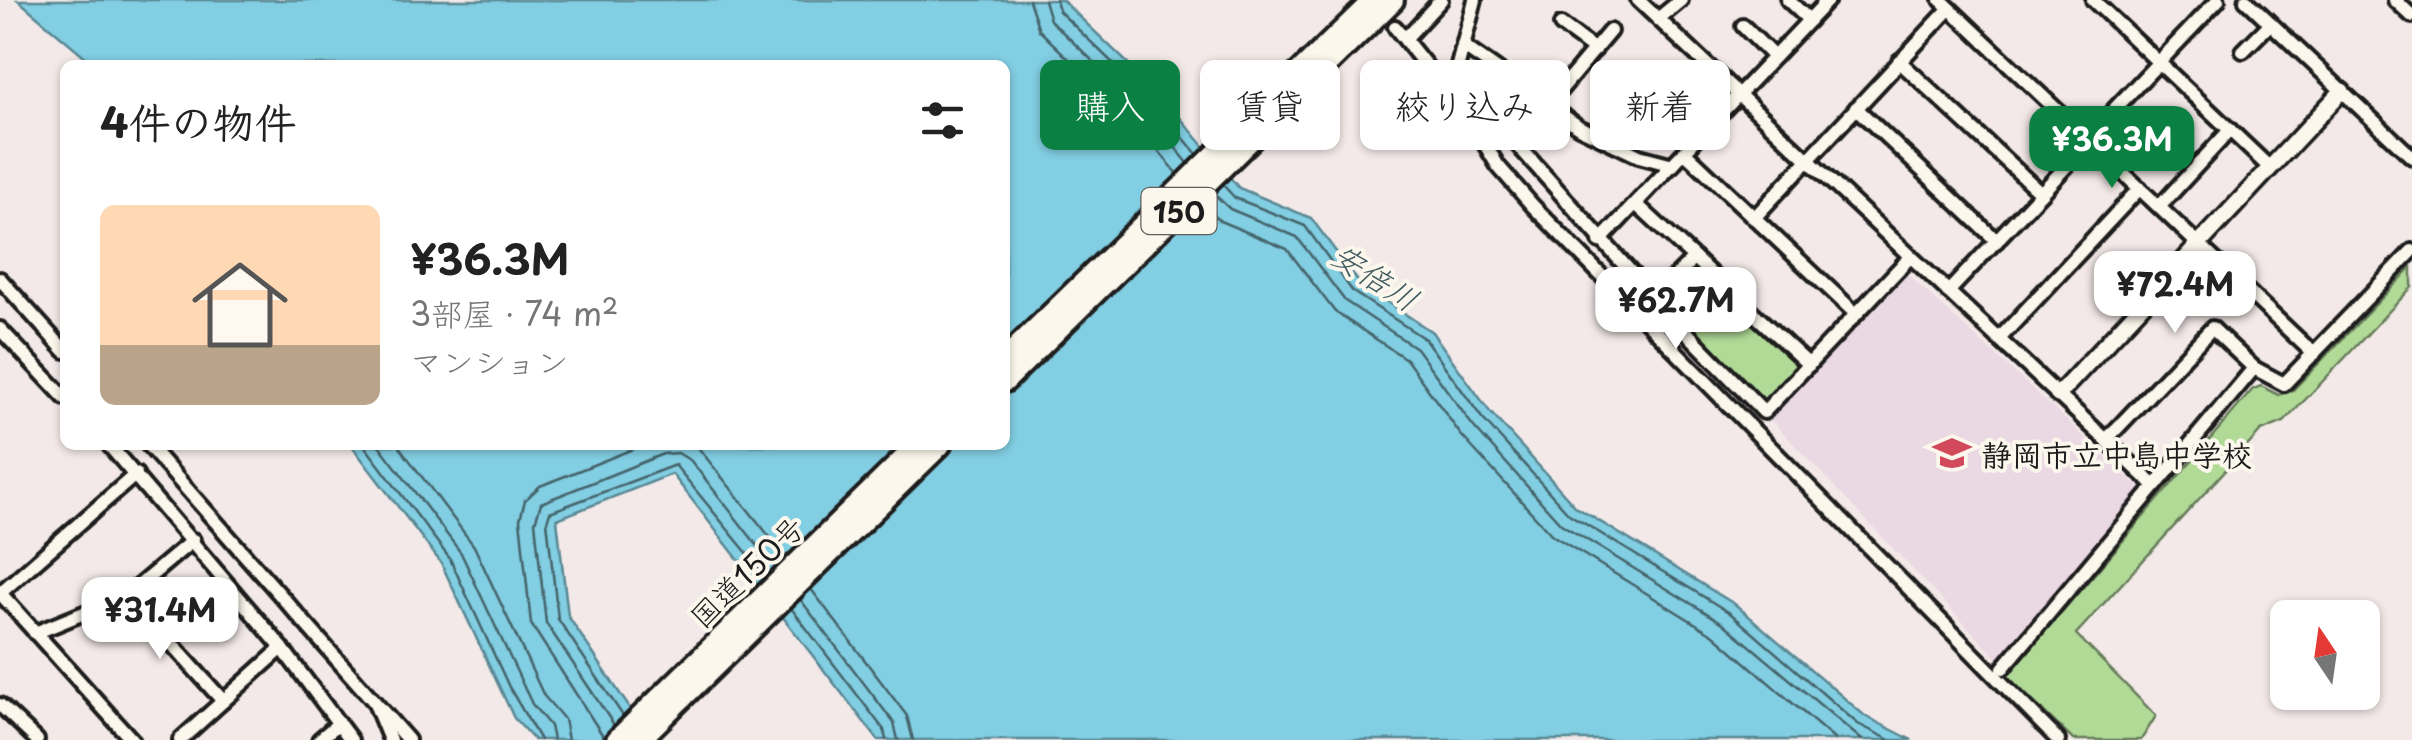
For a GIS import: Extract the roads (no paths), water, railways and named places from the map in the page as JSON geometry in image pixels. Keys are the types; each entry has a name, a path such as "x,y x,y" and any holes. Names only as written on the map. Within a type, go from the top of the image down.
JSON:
{"highway":[{"name":"150","path":"1010,376 1347,35 1371,0"},
{"name":"150","path":"1010,355 1347,35 1396,0"},
{"name":"国道150号","path":"616,740 913,450"},
{"name":"国道150号","path":"639,740 935,450"}],"street":[{"path":"1405,39 1441,0"},
{"path":"1459,60 1476,0"},
{"path":"1638,0 2155,486"},
{"path":"1658,19 1680,0"},
{"path":"1788,0 1810,20"},
{"path":"1600,241 1828,0"},
{"path":"2093,0 2270,168"},
{"path":"1948,292 2218,0"},
{"path":"2246,0 2412,157"},
{"path":"2396,0 2412,16"},
{"path":"1754,218 1899,61 1945,4 2314,354"},
{"path":"2243,51 2270,24"},
{"path":"1561,25 1595,50"},
{"path":"1742,26 1774,56"},
{"path":"1395,27 1422,60"},
{"path":"1570,74 1610,32"},
{"path":"1464,46 1483,60"},
{"path":"1899,61 2040,194"},
{"path":"2058,394 2342,92"},
{"path":"1856,108 1996,241"},
{"path":"1570,122 1639,156 1674,165"},
{"path":"2160,206 2230,130"},
{"path":"1487,150 1534,206 2058,740"},
{"path":"1522,150 1600,241 1764,412 1910,257"},
{"path":"1686,154 1856,314"},
{"path":"1999,339 2140,188"},
{"path":"1636,204 1809,365"},
{"path":"2106,440 2212,328 2254,368 2284,384 2412,250"},
{"path":"1656,298 1694,258"},
{"path":"0,278 60,346"},
{"path":"0,329 60,393"},
{"path":"2004,668 2254,368"},
{"path":"114,450 282,648 351,740"},
{"path":"152,450 408,740"},
{"path":"132,740 0,593 136,474"},
{"path":"35,633 128,595 193,540"},
{"path":"128,595 223,701"},
{"path":"180,740 282,648"},
{"path":"376,702 380,723 390,740"},
{"path":"0,705 36,740"},
{"path":"319,740 338,724"}],"water":[{"path":"18,0 1062,0 1124,60 1040,60 1040,150 1180,150 1180,117 1200,141 1200,150 1207,150 1239,188 1311,218 1360,284 1432,332 1490,412 1576,507 1736,605 1865,716 1912,740 878,740 672,474 557,519 568,616 651,740 534,740 514,718 441,563 355,450 1010,450 1010,60 89,60"}],"place":[{"name":"静岡市立中島中学校","path":"1952,453"}],"water label":[{"name":"安倍川","path":"1376,276"}]}
